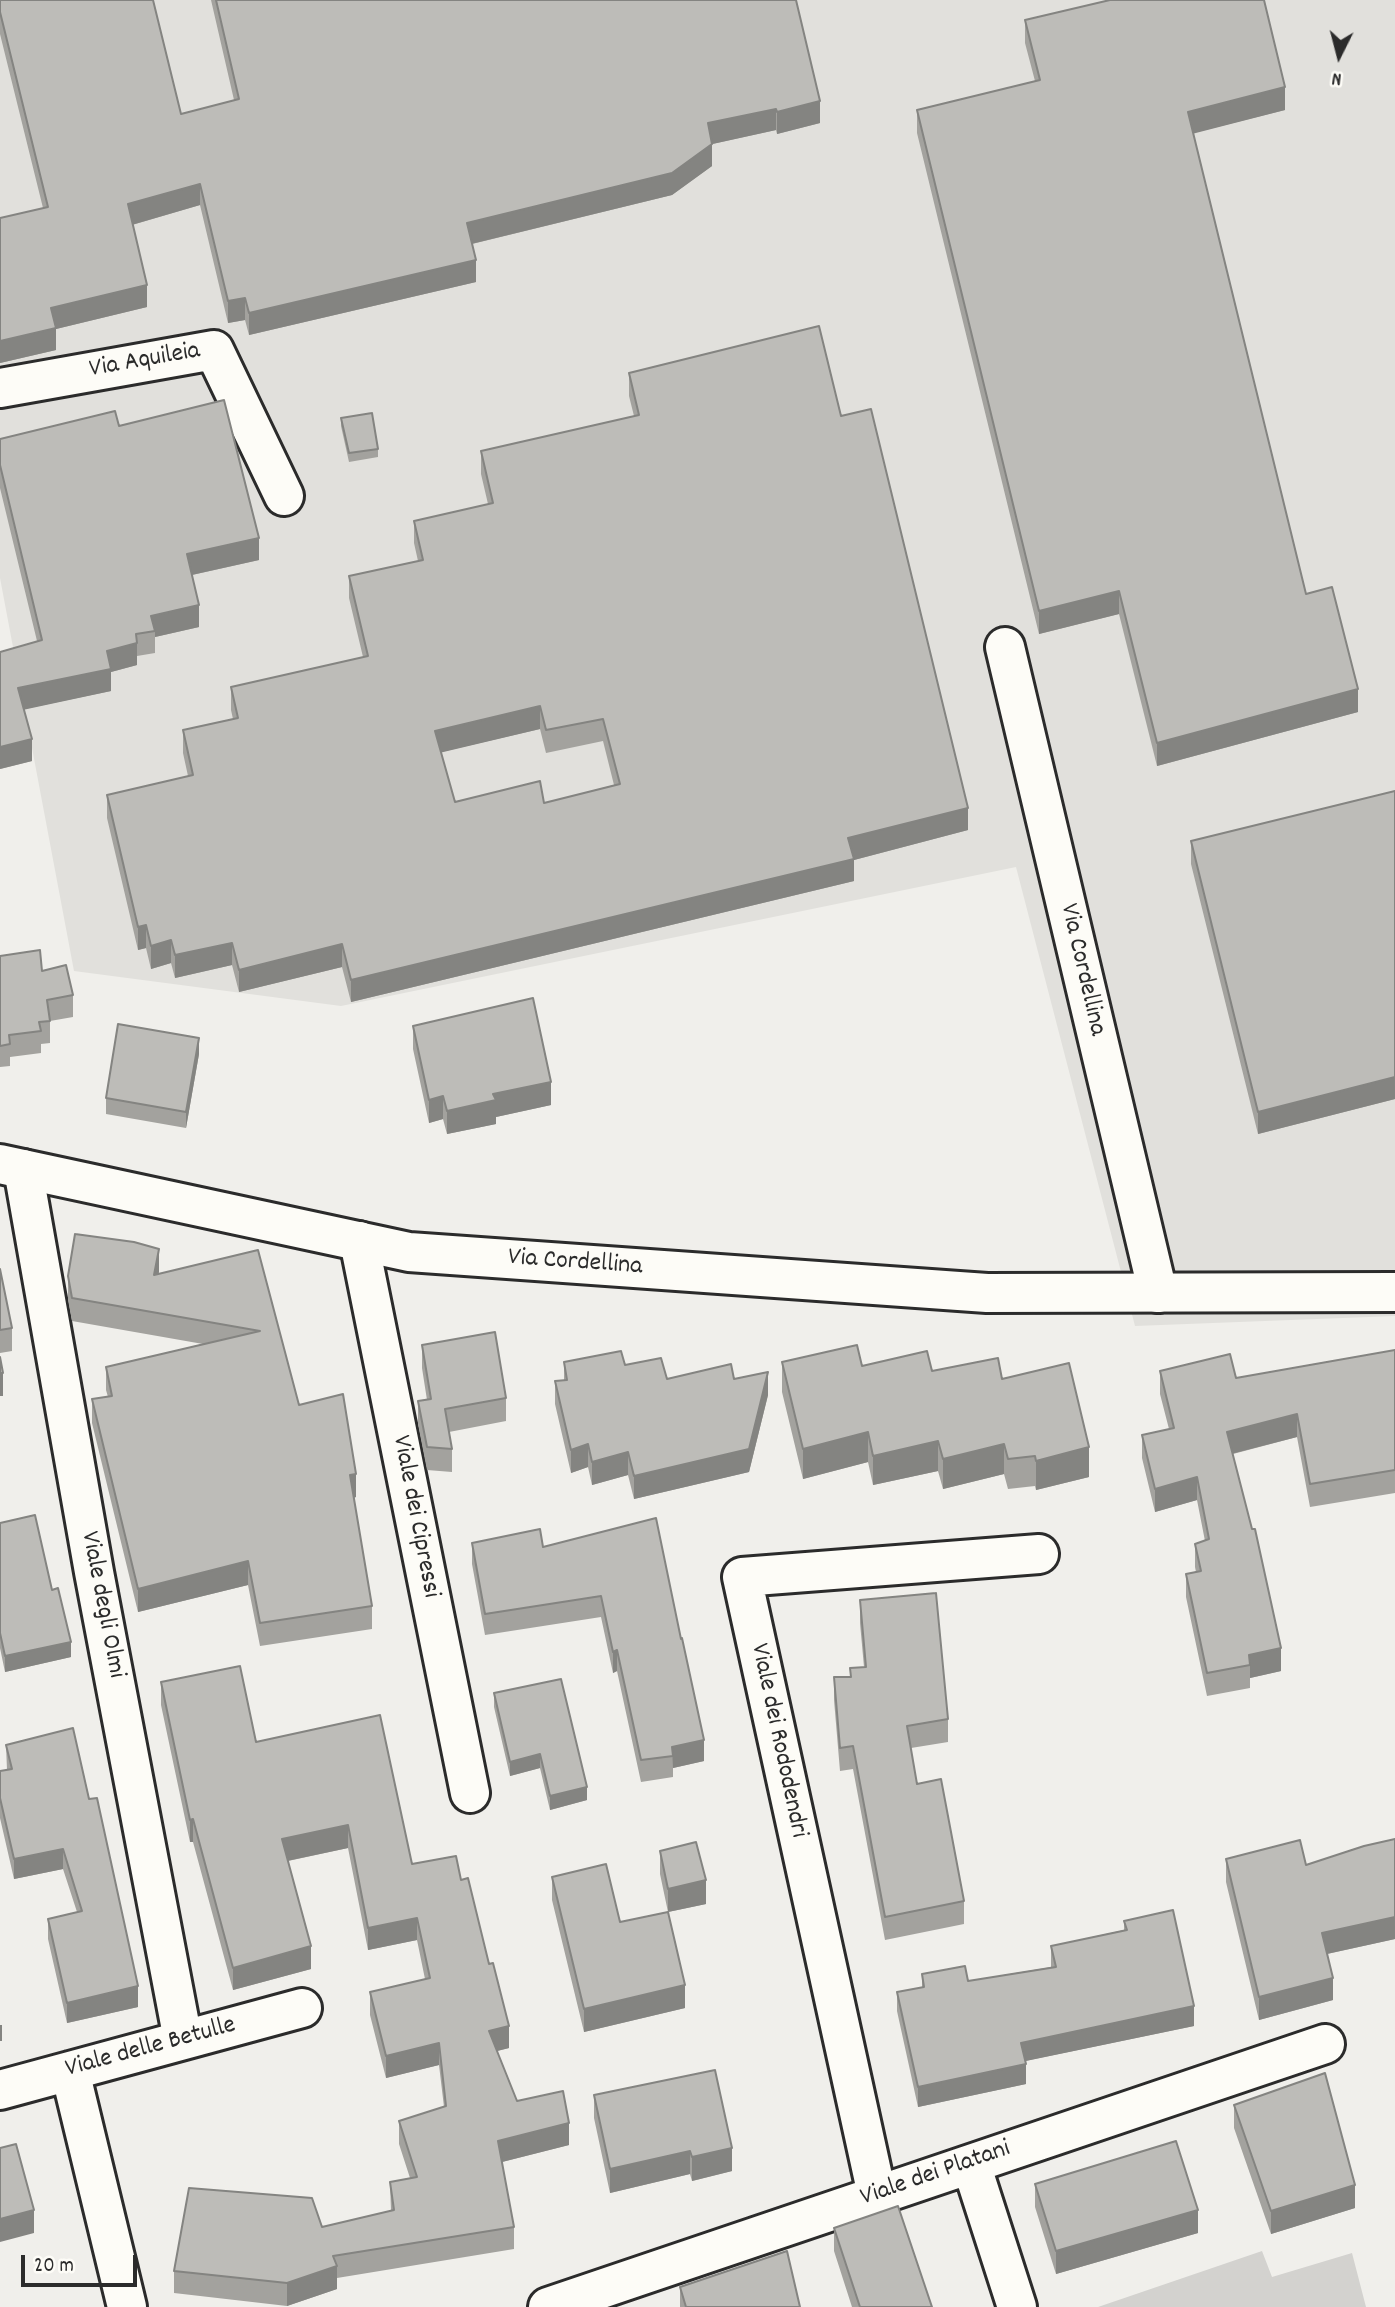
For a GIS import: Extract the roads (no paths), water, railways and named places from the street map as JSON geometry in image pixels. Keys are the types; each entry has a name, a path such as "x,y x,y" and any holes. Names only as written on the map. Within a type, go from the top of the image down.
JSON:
{"street":[{"name":"Via Aquileia","path":"0,388 214,350 284,496"},
{"name":"Via Cordellina","path":"1005,647 1158,1293"},
{"name":"Via Cordellina","path":"12,1166 409,1252 987,1293 1395,1292"},
{"name":"Viale degli Olmi","path":"12,1166 94,1573 183,2040"},
{"name":"Viale dei Cipressi","path":"359,1241 470,1793"},
{"name":"Viale dei Rododendri","path":"877,2195 742,1577 1039,1554"},
{"name":"Viale delle Betulle","path":"0,2090 302,2008"},
{"name":"Viale dei Platani","path":"548,2307 1325,2044"},
{"path":"70,2071 127,2307"},
{"path":"971,2164 1017,2307"}]}
